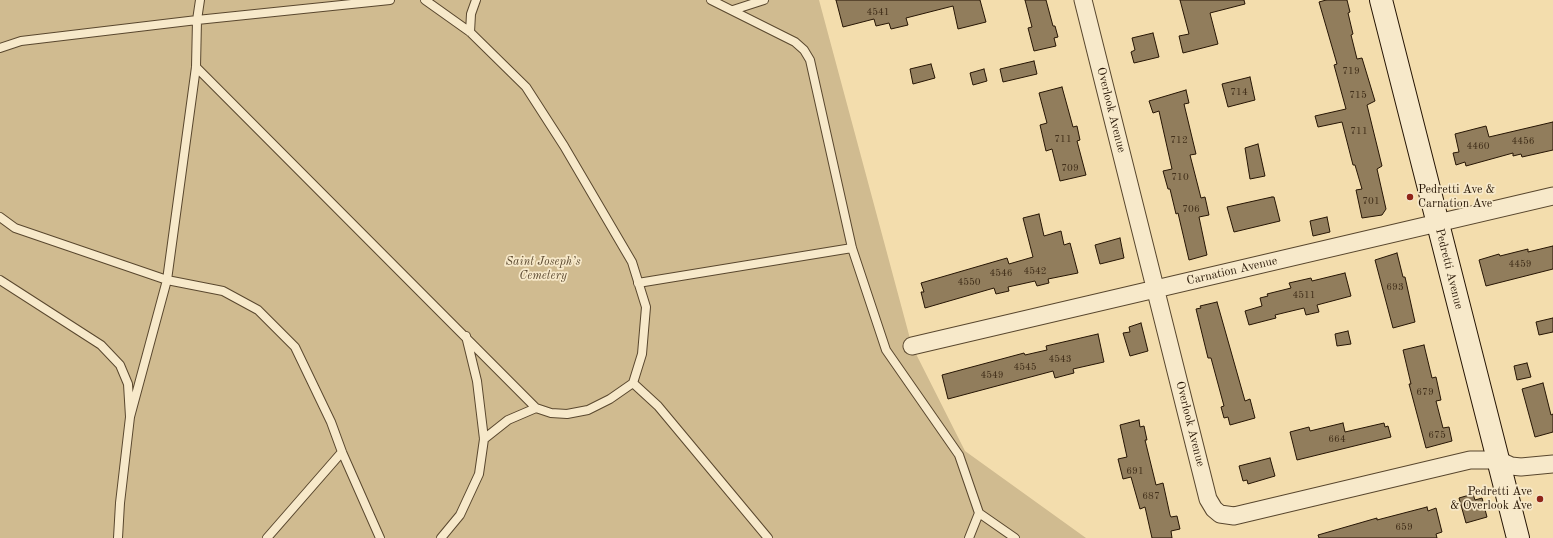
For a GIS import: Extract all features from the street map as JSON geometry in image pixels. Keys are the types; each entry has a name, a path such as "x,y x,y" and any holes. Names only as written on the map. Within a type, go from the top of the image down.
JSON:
{"street":[{"name":"Overlook Avenue","path":"1083,0 1208,499 1214,509 1220,514 1234,516 1470,460 1498,460 1511,466 1521,467 1553,464"},
{"name":"Pedretti Avenue","path":"1381,0 1518,538"},
{"name":"Carnation Avenue","path":"912,346 1553,196"}],"lane":[{"path":"118,538 120,502 130,417 167,280 196,67 197,20 200,0"},
{"path":"0,48 21,41 197,20 390,0"},
{"path":"196,67 466,335 536,408 550,413 567,414 588,410 610,399 632,383 642,354 646,307 632,262 564,146 526,87 470,32 425,0"},
{"path":"470,32 471,14 476,0"},
{"path":"711,0 795,42 804,50 810,60 852,248 886,350 959,455 979,513 1015,538"},
{"path":"733,10 764,0"},
{"path":"0,217 15,228 167,280 223,291 258,310 294,347 331,422 342,452 380,538"},
{"path":"638,283 852,248"},
{"path":"0,280 101,345 120,365 128,384 130,417"},
{"path":"441,538 460,515 479,474 484,439 477,381 466,335"},
{"path":"632,383 658,406 768,538"},
{"path":"484,439 508,420 536,408"},
{"path":"267,538 342,452"},
{"path":"969,538 979,513"}],"green space":[{"name":"Saint Joseph’s Cemetery","path":"0,0 819,0 912,346 965,451 1086,538 0,538"}],"building":[{"path":"836,0 980,0 986,22 958,29 953,6 906,18 908,25 891,29 889,23 876,26 874,19 843,27"},
{"path":"1025,0 1046,0 1053,26 1055,26 1058,37 1054,38 1056,46 1034,51 1028,28 1032,27"},
{"path":"1180,0 1244,0 1245,4 1210,13 1218,44 1183,53 1179,36 1189,34"},
{"path":"1326,0 1347,0 1350,12 1348,13 1353,34 1351,35 1357,59 1362,58 1375,101 1367,105 1382,166 1377,169 1386,209 1382,215 1362,218 1356,190 1362,189 1355,165 1353,165 1342,122 1318,127 1315,116 1346,109 1334,65 1337,64 1319,2"},
{"path":"1153,33 1159,57 1134,63 1131,52 1135,50 1132,38"},
{"path":"1034,61 1037,74 1003,82 1000,69"},
{"path":"931,64 935,78 913,84 910,69"},
{"path":"984,69 987,81 973,85 970,73"},
{"path":"1250,77 1255,100 1228,107 1222,84"},
{"path":"1062,87 1073,127 1077,126 1080,140 1077,141 1086,175 1060,181 1052,149 1046,151 1040,125 1047,123 1039,93"},
{"path":"1186,90 1189,103 1184,104 1196,154 1190,155 1201,198 1205,197 1209,215 1199,217 1207,255 1189,260 1178,213 1176,214 1170,189 1168,189 1163,171 1172,169 1159,111 1153,113 1149,101"},
{"path":"1553,122 1553,150 1522,157 1521,154 1513,156 1513,153 1466,166 1465,162 1456,165 1453,153 1459,152 1455,134 1486,126 1489,137"},
{"path":"1258,144 1265,176 1250,179 1245,148"},
{"path":"1274,197 1280,221 1234,232 1227,207"},
{"path":"1039,214 1044,236 1061,231 1064,245 1070,243 1078,273 1048,279 1049,283 1037,286 1035,281 1008,287 1009,291 996,294 994,288 925,308 921,292 924,292 921,283 1007,258 1009,264 1033,257 1023,218"},
{"path":"1327,217 1330,232 1313,236 1310,221"},
{"path":"1120,238 1124,258 1100,264 1095,245"},
{"path":"1553,246 1553,269 1486,286 1479,260 1499,254 1500,256 1528,249 1528,252"},
{"path":"1397,253 1403,277 1405,277 1415,322 1393,328 1375,260"},
{"path":"1345,273 1351,296 1317,305 1319,312 1306,315 1304,308 1275,315 1276,318 1249,325 1245,311 1262,306 1260,298 1268,296 1267,294 1291,288 1289,283 1311,278 1312,281"},
{"path":"1217,302 1245,401 1250,399 1255,418 1230,425 1228,417 1224,418 1221,407 1224,406 1211,358 1208,358 1196,309 1201,308 1200,306"},
{"path":"1553,318 1553,332 1539,335 1536,322"},
{"path":"1141,323 1148,351 1130,356 1123,333 1130,332 1129,327"},
{"path":"1348,331 1351,344 1337,346 1335,334"},
{"path":"1098,334 1104,362 1073,369 1074,373 1055,378 1053,371 948,399 942,375 1024,353 1025,355 1047,350 1046,346"},
{"path":"1424,345 1432,378 1436,377 1441,400 1436,401 1443,428 1449,427 1452,441 1426,448 1409,384 1411,384 1403,350"},
{"path":"1527,363 1531,377 1517,380 1514,366"},
{"path":"1543,383 1551,415 1553,414 1553,432 1535,437 1522,389"},
{"path":"1139,420 1140,427 1144,426 1147,440 1145,440 1156,485 1163,483 1170,515 1171,517 1177,516 1180,529 1171,531 1172,538 1152,538 1145,507 1140,509 1131,477 1123,479 1118,459 1127,457 1120,425"},
{"path":"1343,423 1345,432 1384,423 1385,427 1388,426 1391,437 1297,460 1290,432 1309,427 1310,431"},
{"path":"1270,458 1275,476 1248,484 1247,480 1243,481 1239,466"},
{"path":"1473,494 1475,500 1482,498 1487,517 1466,523 1459,498"},
{"path":"1427,507 1428,511 1436,508 1442,532 1436,534 1437,538 1319,538 1318,535 1377,518 1377,520"}],"place":[{"name":"Pedretti Ave & Carnation Ave","path":"1410,197"},
{"name":"Pedretti Ave & Overlook Ave","path":"1540,499"}]}
